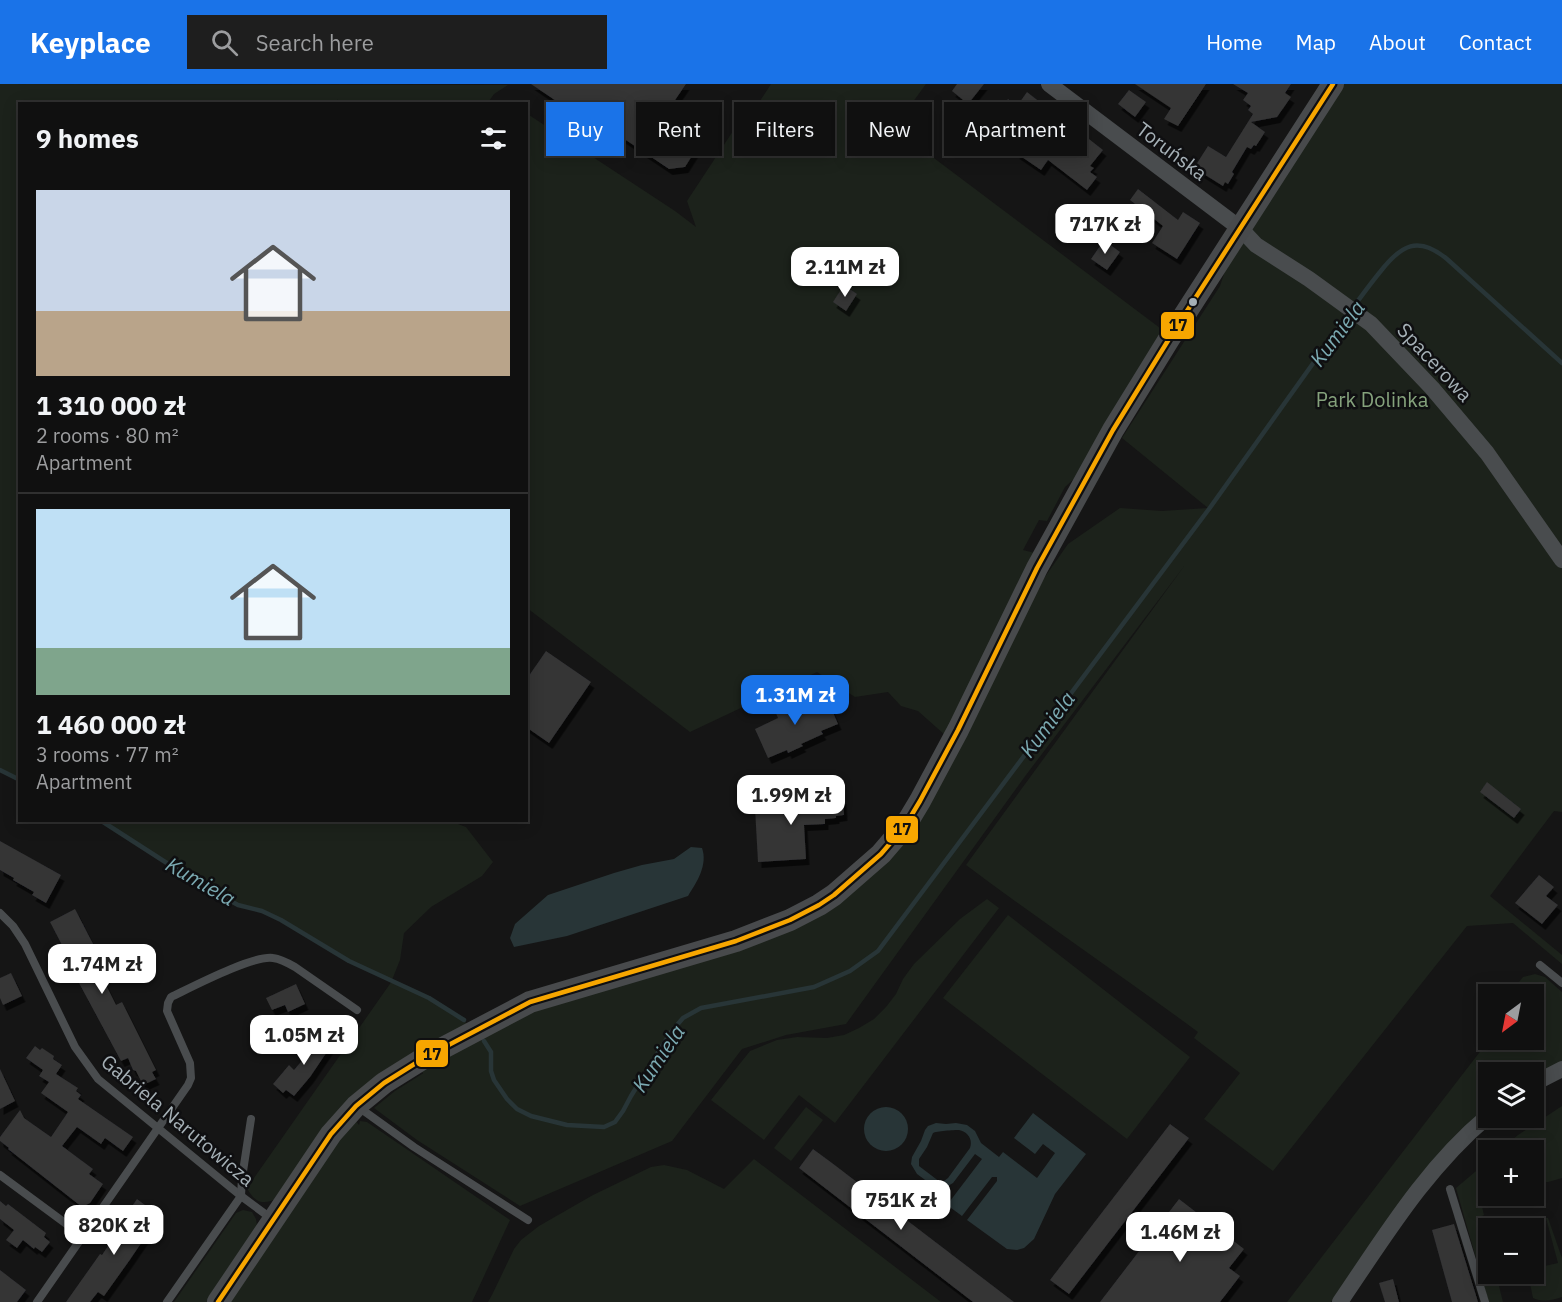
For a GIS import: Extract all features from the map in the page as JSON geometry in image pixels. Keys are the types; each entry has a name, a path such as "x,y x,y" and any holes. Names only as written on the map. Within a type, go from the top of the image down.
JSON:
{"street":[{"name":"Toruńska","path":"1049,84 1241,229"},
{"path":"218,1302 331,1134 356,1106 400,1072 530,1002 736,941 790,920 819,905 847,885 881,854 905,826 920,801 958,730 1037,568 1113,430 1333,84"},
{"name":"Spacerowa","path":"1241,229 1256,245 1364,318 1432,388 1487,453 1562,560"},
{"path":"1544,1078 1562,1069"},
{"path":"1340,1302 1432,1171 1478,1125"}],"lane":[{"name":"Gabriela Narutowicza","path":"0,913 13,926 25,944 75,1047 89,1068 108,1087 241,1196 273,1219"},
{"path":"38,1302 183,1093 191,1078 190,1063 167,1011 171,997 242,965 258,959 272,958 295,967 357,1010"},
{"path":"1540,965 1562,983"},
{"path":"356,1106 424,1154 528,1220"},
{"path":"167,1302 241,1196 251,1119"},
{"path":"0,1175 84,1237"},
{"path":"1450,1189 1485,1302"}],"green space":[{"path":"0,84 508,85 494,94 488,102 338,102 338,99 337,102 18,102 18,779 0,770"},
{"path":"771,84 926,84 913,102 847,102 847,156 931,156 1164,331 1076,477 1065,487 1047,521 1039,520 1023,550 1035,553 945,735 918,711 901,706 888,692 855,697 817,672 690,732 528,609 528,114 546,126 546,156 591,156 696,227 687,201 717,156 722,156 722,148 734,130 734,156 835,156 835,102 759,102"},
{"name":"Park Dolinka","path":"1342,84 1562,84 1562,812 1554,811 1490,896 1562,955 1562,964 1513,923 1467,926 1273,1171 1204,1119 1240,1073 1194,1038 1198,1032 966,865 1185,565 1026,775 846,1024 786,1035 742,1049 672,1141 520,1206 417,1140 374,1108 395,1091 423,1074 421,1069 500,1025 864,883 1035,591 1068,544 1120,508 1162,511 1208,508 1122,438 1220,286 1228,262"},
{"path":"102,822 452,822 466,827 493,862 482,876 431,907 404,933 400,960 392,980 429,998 468,1024 418,1052 278,1198 268,1202 253,1197 247,1188 392,981 349,961 281,920 262,911 238,905"},
{"path":"987,899 999,908 835,1123 799,1095 764,1140 711,1100 750,1051 777,1040 844,1035 874,1019 896,994 914,964 960,919"},
{"path":"1008,915 1190,1057 1127,1139 943,998"},
{"path":"1535,974 1545,977 1562,992 1562,1061 1544,1071 1544,1062 1478,1062 1478,1116 1360,1260 1331,1302 1287,1302 1481,1050 1544,1050 1544,984 1522,984 1519,982 1523,977"},
{"path":"1562,1106 1562,1178 1544,1182 1544,1140 1512,1140 1529,1128 1544,1128 1544,1118"},
{"path":"806,1107 823,1120 791,1161 774,1148"},
{"path":"355,1120 359,1125 360,1121 367,1122 510,1220 472,1302 228,1302 330,1150"},
{"path":"754,1159 941,1302 488,1302 514,1249 521,1240 539,1226 593,1195 651,1167 664,1165 687,1170 724,1189"},
{"path":"1478,1169 1478,1206 1482,1206 1484,1215 1482,1218 1478,1218 1478,1265 1456,1188"},
{"path":"243,1210 252,1212 257,1226 209,1302 174,1302 236,1213"},
{"path":"1546,1218 1548,1218 1562,1258 1562,1297 1550,1300 1533,1298 1530,1284 1544,1284 1544,1266 1558,1263"},
{"path":"1483,1284 1498,1284 1503,1302 1489,1302"}],"shaded area":[{"path":"691,847 702,848 704,861 698,879 688,896 567,936 514,947 510,938 515,924 548,895 642,865 674,859"},
{"path":"886,1107 902,1113 908,1129 902,1145 886,1151 870,1145 864,1129 870,1113"},
{"path":"1033,1113 1086,1154 1055,1194 1034,1239 1024,1248 1017,1250 1007,1249 967,1220 997,1181 997,1177 992,1177 962,1216 947,1205 982,1159 975,1154 953,1183 943,1189 936,1188 917,1174 911,1164 912,1157 928,1126 936,1123 956,1123 967,1125 975,1131 981,1143 999,1157 1003,1152 1037,1178 1055,1153 1043,1144 1035,1154 1014,1138","holes":["949,1130 962,1131 970,1139 970,1148 948,1178 940,1182 919,1166 919,1159 933,1133"]}],"building":[{"path":"531,84 686,84 674,102 636,102 636,147 624,139 624,102 558,102"},
{"path":"957,84 984,84 970,102 966,102 952,91"},
{"path":"1135,84 1206,84 1178,126 1164,119 1171,108"},
{"path":"1233,84 1291,84 1285,93 1291,97 1277,117 1251,122 1265,132 1256,146 1254,145 1251,149 1247,147 1232,172 1234,174 1228,184 1225,182 1223,186 1194,168 1208,146 1226,157 1253,114 1248,110 1251,106 1243,100 1248,93"},
{"path":"1129,90 1146,102 1135,117 1118,104"},
{"path":"1027,92 1040,102 1020,102"},
{"path":"1087,137 1103,150 1090,166 1094,168 1090,172 1097,177 1087,190 1048,160 1041,170 1020,156 1087,156"},
{"path":"650,156 692,156 685,167 669,169"},
{"path":"1138,189 1178,220 1183,212 1200,223 1177,259 1152,243 1163,226 1130,200"},
{"path":"1104,240 1120,252 1107,270 1091,259"},
{"path":"844,285 857,294 846,311 833,302"},
{"path":"546,651 591,682 549,743 528,728 528,677"},
{"path":"826,696 838,724 821,731 823,734 801,744 803,746 768,758 755,729 778,718 772,704 783,699 787,709 804,702 806,705"},
{"path":"1487,782 1521,809 1514,818 1480,792"},
{"path":"835,797 835,799 843,798 844,815 825,819 825,824 804,825 806,859 758,862 755,808 762,802"},
{"path":"0,841 61,875 46,903 32,895 34,892 0,870"},
{"path":"1539,875 1554,887 1546,896 1558,905 1542,924 1515,903"},
{"path":"75,909 107,971 101,975 116,1005 122,1002 156,1070 152,1072 156,1079 143,1085 128,1058 121,1061 72,970 74,968 50,922"},
{"path":"11,973 22,996 3,1005 0,998 0,978"},
{"path":"296,984 305,1004 288,1012 285,1005 272,1010 266,998"},
{"path":"317,1032 333,1043 294,1096 286,1090 283,1093 273,1084 289,1065 294,1070 310,1051 306,1048"},
{"path":"35,1046 54,1056 53,1059 62,1065 56,1074 78,1088 76,1091 81,1095 78,1099 133,1137 123,1151 105,1138 101,1144 77,1127 62,1146 93,1169 89,1174 103,1184 90,1203 82,1207 0,1141 0,1137 20,1110 24,1118 51,1137 68,1112 41,1093 49,1082 39,1076 43,1070 26,1058"},
{"path":"0,1069 15,1101 0,1109"},
{"path":"1170,1124 1189,1138 1069,1294 1050,1280"},
{"path":"813,1149 1014,1302 973,1302 799,1168"},
{"path":"137,1199 153,1211 141,1228 148,1233 129,1261 104,1296 98,1292 90,1302 66,1302 100,1254 102,1255"},
{"path":"1179,1199 1244,1249 1229,1268 1240,1276 1227,1293 1220,1302 1100,1302"},
{"path":"0,1201 6,1206 8,1204 46,1233 44,1237 50,1242 42,1252 23,1240 17,1248 6,1240 14,1230 0,1219"},
{"path":"1454,1224 1478,1302 1452,1302 1432,1230"},
{"path":"0,1270 26,1290 17,1302 0,1302"},
{"path":"1393,1279 1399,1302 1385,1302 1379,1283"}],"waterway":[{"name":"Kumiela","path":"1354,306 1395,255 1410,246 1427,247 1447,259 1562,363"},
{"name":"Kumiela","path":"484,1041 491,1052 491,1071 494,1080 517,1109 531,1116 567,1125 604,1127 615,1122 623,1111 671,1032 683,1018 701,1008 814,987 850,971 878,951 1209,509 1349,313"},
{"name":"Kumiela","path":"0,770 18,779"},
{"name":"Kumiela","path":"103,822 227,899 281,920 349,961 429,998 464,1020"}],"transit line":[{"name":"17","path":"218,1302 331,1134 356,1106 384,1083 424,1058 530,1002 736,941 790,920 834,895 881,854 905,826 920,801 958,730 1037,568 1113,430 1333,84"}]}
